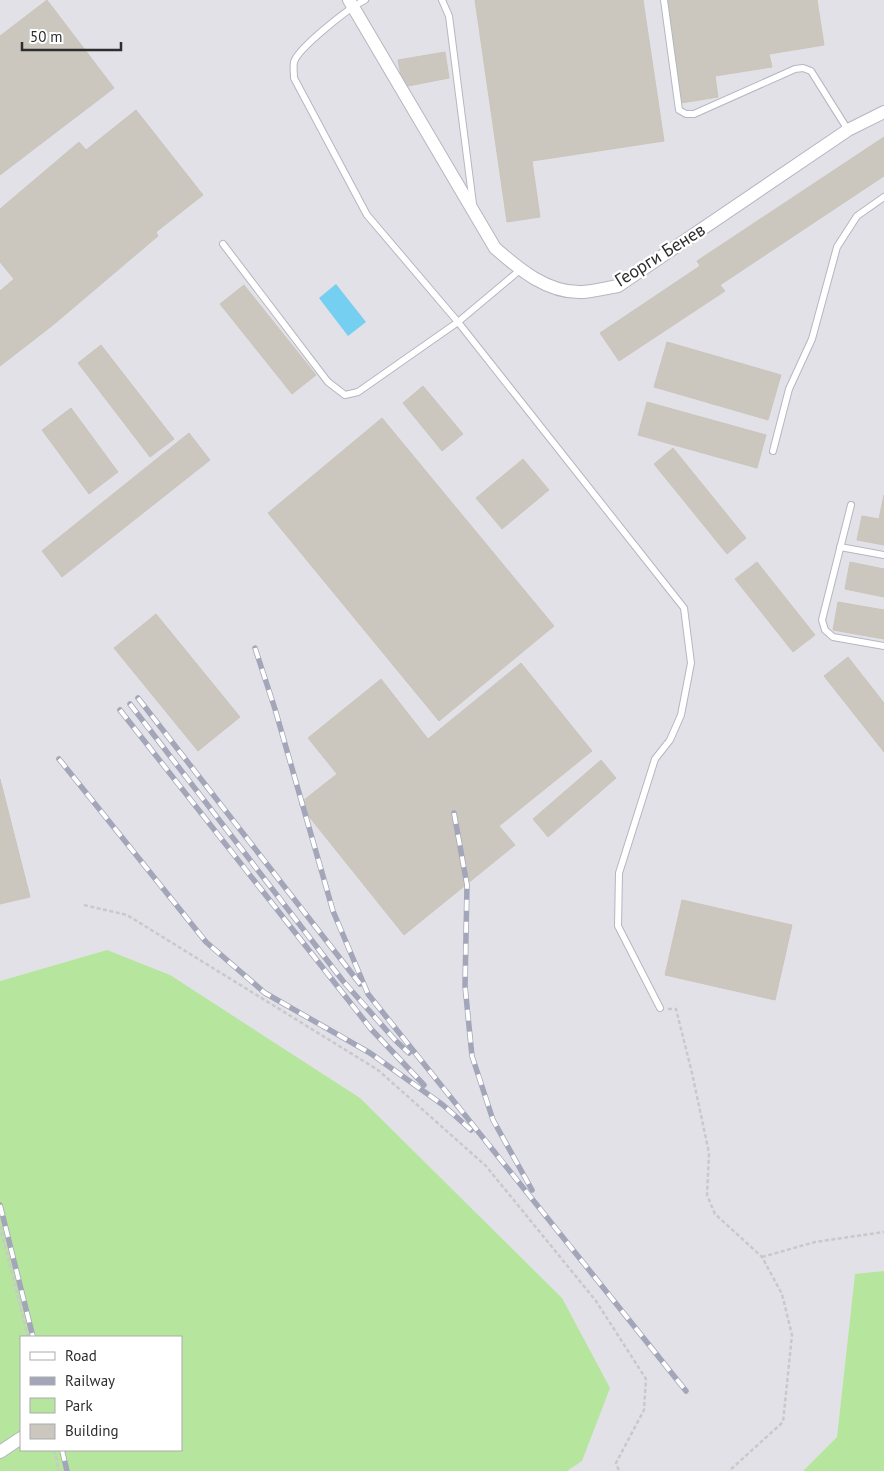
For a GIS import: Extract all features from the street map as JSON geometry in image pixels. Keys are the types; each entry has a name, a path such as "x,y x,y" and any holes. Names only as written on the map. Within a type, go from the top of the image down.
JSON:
{"street":[{"name":"Георги Бенев","path":"351,3 495,248 520,270 551,287 582,292 618,286 848,130 884,112"},
{"path":"0,1452 20,1439"}],"lane":[{"path":"365,0 351,3 299,52 293,63 294,78 368,215 458,322 684,608 691,663 681,715 670,740 655,760 620,874 618,926 660,1008"},
{"path":"442,0 449,16 474,213"},
{"path":"664,0 679,110 686,114 694,114 795,69 803,68 811,71 848,130"},
{"path":"773,451 789,389 812,339 837,248 857,216 884,197"},
{"path":"223,244 328,382 345,395 358,392 458,322 520,270"},
{"path":"851,505 822,620 825,630 833,637 884,646"},
{"path":"840,547 884,556"}],"path":[{"path":"84,905 127,915 378,1070 486,1166 596,1301 646,1379 644,1410 616,1463 620,1471"},
{"path":"660,1008 676,1009 709,1153 707,1195 714,1214 762,1257 782,1294 792,1335 783,1422 729,1471"},
{"path":"0,1226 28,1336"},
{"path":"762,1257 815,1242 884,1232"},
{"path":"54,1451 59,1471"}],"shaded area":[{"path":"0,0 884,0 884,1271 855,1275 837,1438 803,1471 567,1471 582,1461 107,950 0,981"}],"green space":[{"path":"107,950 170,975 360,1098 562,1298 610,1388 582,1461 567,1471 0,1471 0,981"},
{"path":"884,1271 884,1471 803,1471 837,1437 855,1274"}],"water":[{"path":"336,284 366,322 348,336 319,298"}],"building":[{"path":"47,0 114,88 0,175 0,36"},
{"path":"475,0 643,0 664,141 532,161 540,217 507,222"},
{"path":"666,0 817,0 824,45 769,54 772,67 715,76 718,97 681,103"},
{"path":"445,52 449,78 403,87 398,60"},
{"path":"136,110 203,195 156,232 158,236 53,325 0,366 0,291 14,279 0,262 0,209 79,142 86,150"},
{"path":"884,137 884,176 720,285 725,291 619,361 600,333 700,266 697,261"},
{"path":"244,285 316,375 292,394 220,304"},
{"path":"667,342 781,375 768,420 654,387"},
{"path":"101,345 174,439 150,457 78,363"},
{"path":"423,386 463,434 442,451 403,403"},
{"path":"647,402 766,435 757,468 638,435"},
{"path":"71,408 118,472 89,494 42,430"},
{"path":"382,418 554,626 439,721 268,513"},
{"path":"189,433 210,460 62,577 42,551"},
{"path":"673,448 746,538 727,554 654,464"},
{"path":"523,459 549,490 502,529 476,498"},
{"path":"884,495 884,545 857,540 862,516 879,519"},
{"path":"757,562 815,635 793,652 735,579"},
{"path":"850,562 884,569 884,597 845,589"},
{"path":"838,602 884,610 884,639 833,630"},
{"path":"156,614 240,717 198,751 114,648"},
{"path":"848,657 884,703 884,752 824,676"},
{"path":"521,663 592,751 499,826 515,845 404,935 299,804 337,774 308,738 381,679 428,739"},
{"path":"601,760 616,778 548,837 533,819"},
{"path":"0,779 30,897 0,904"},
{"path":"682,900 792,925 775,1000 665,975"}],"railway":[{"path":"255,648 275,709 333,911 368,994 686,1391"},
{"path":"138,698 360,984"},
{"path":"130,704 343,981 395,1040 409,1053"},
{"path":"120,710 371,1029 424,1085"},
{"path":"59,759 206,942 265,993 370,1053 443,1105 471,1130"},
{"path":"454,813 467,885 465,986 472,1056 493,1120 532,1190"},
{"path":"0,1205 33,1336"},
{"path":"62,1451 67,1471"}]}
